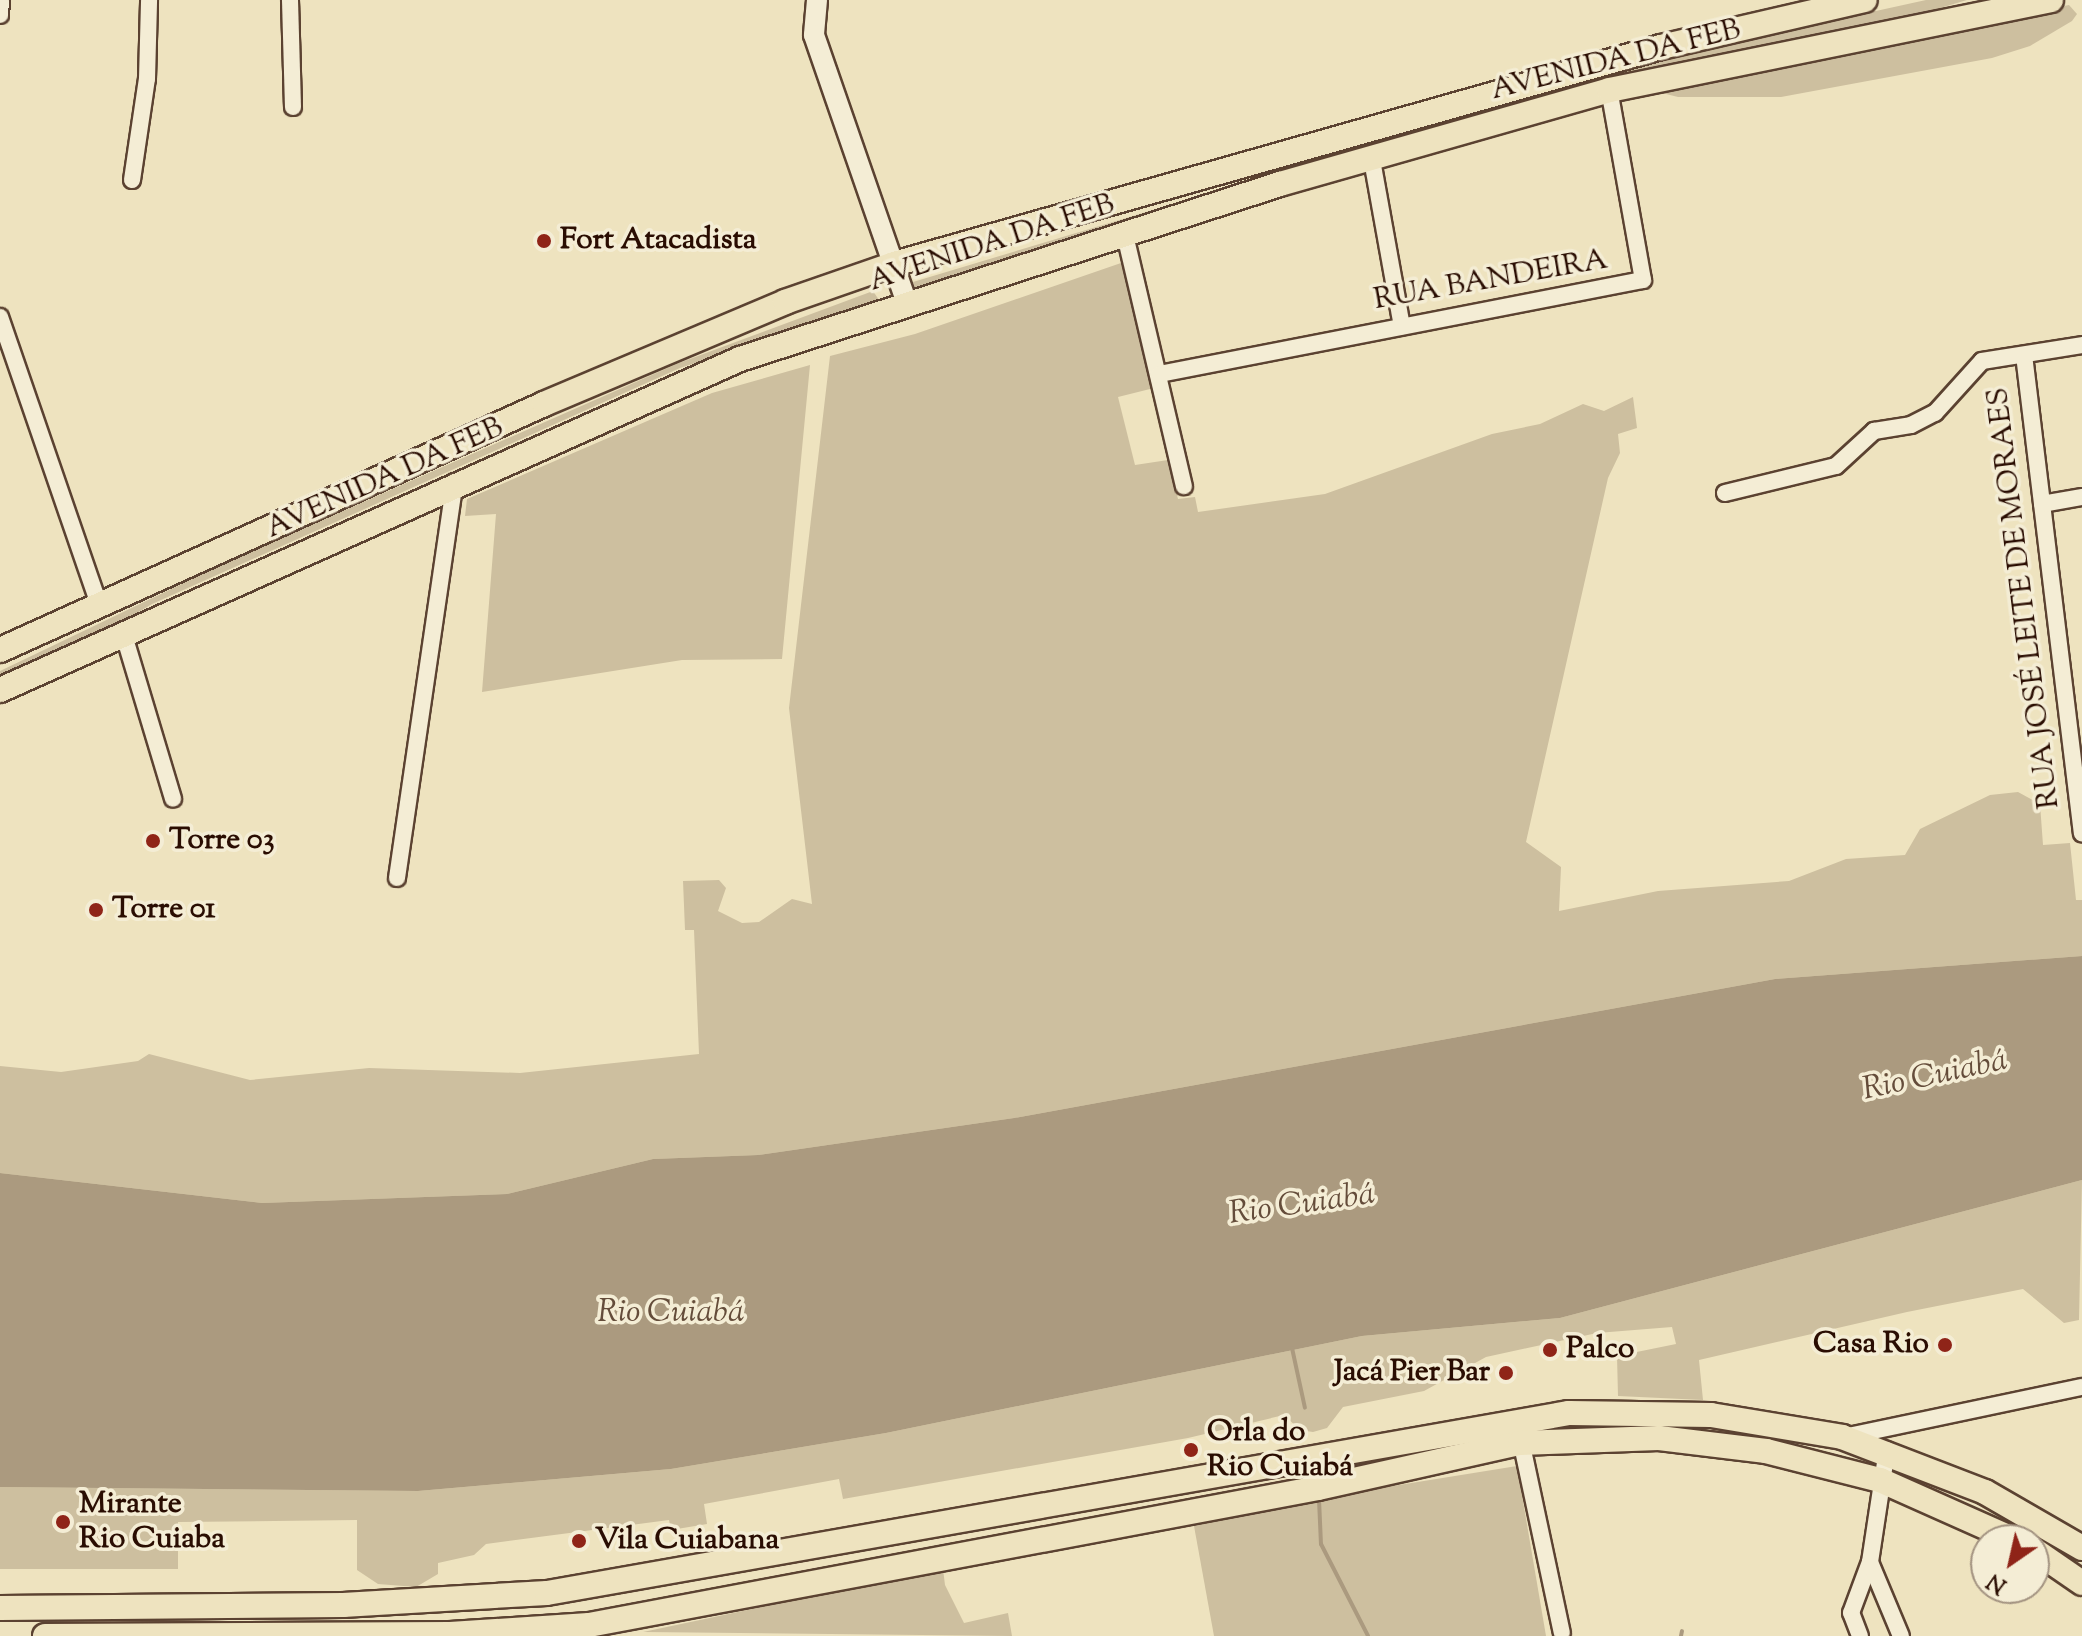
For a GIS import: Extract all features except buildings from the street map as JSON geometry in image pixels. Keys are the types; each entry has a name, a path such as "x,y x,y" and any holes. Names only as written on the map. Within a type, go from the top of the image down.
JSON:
{"main road":[{"name":"AVENIDA DA FEB","path":"0,650 98,602 544,404 785,302 894,264 1661,47 1865,0"},
{"name":"AVENIDA DA FEB","path":"0,690 455,482 689,382 894,323 907,304 1280,184 1609,90 2051,0"},
{"path":"0,1608 491,1600 780,1552 1520,1419 1569,1413 1711,1415 1842,1437 1887,1450 1985,1492 2082,1548"},
{"path":"45,1636 554,1629 790,1589 1318,1488 1520,1443 1709,1442 1880,1480 1979,1524"},
{"path":"780,1552 790,1589"},
{"path":"2050,1561 2082,1583"}],"street":[{"path":"0,15 1,0"},
{"path":"132,180 147,79 149,0"},
{"path":"290,0 293,107"},
{"path":"817,0 814,35 907,304"},
{"name":"RUA BANDEIRA","path":"1159,374 1643,280 1609,90"},
{"path":"1372,160 1402,326"},
{"path":"1125,235 1184,486"},
{"path":"0,317 98,602"},
{"path":"1725,493 1836,466 1874,431 1911,425 1935,413 1982,361 2082,345"},
{"name":"RUA JOSÉ LEITE DE MORAES","path":"2024,355 2082,833"},
{"path":"397,878 455,482"},
{"path":"2042,504 2082,497"},
{"path":"123,632 173,799"},
{"path":"2064,685 2082,684"},
{"path":"1842,1437 2082,1387"},
{"path":"1520,1419 1520,1443 1562,1633"},
{"path":"1846,1636 1870,1562 1880,1480 1887,1450"},
{"path":"1870,1562 1901,1636"},
{"path":"1851,1613 1860,1636"}],"shaded area":[{"path":"1926,0 1967,0 1910,17 1705,56 1468,119 916,291 913,282 1566,86 1689,52"},
{"path":"2069,5 2077,14 2072,21 2030,46 1992,58 1781,97 1678,97 1646,89"},
{"path":"1121,263 1154,388 1118,397 1135,465 1168,460 1178,499 1195,497 1198,512 1325,494 1492,434 1540,424 1583,404 1604,411 1633,397 1637,428 1618,434 1620,453 1608,478 1526,842 1561,867 1559,911 1658,891 1789,881 1846,859 1905,855 1920,829 1990,795 2018,792 2040,804 2043,845 2070,843 2076,900 2082,900 2082,956 1775,979 1014,1118 758,1155 653,1159 507,1194 262,1203 0,1173 0,1066 61,1072 138,1061 149,1054 250,1080 369,1068 520,1073 699,1054 694,930 685,930 683,881 719,880 726,888 718,911 742,923 759,922 792,899 812,904 789,708 830,356 915,334"},
{"path":"873,291 881,303 680,368 152,604 107,631 0,679 0,671 238,557 679,363"},
{"path":"810,365 782,659 682,660 482,692 496,514 465,516 467,499 712,393"},
{"path":"2082,1180 2079,1320 2064,1323 2023,1289 1907,1312 1699,1360 1703,1400 1618,1396 1617,1356 1676,1344 1672,1327 1597,1333 1486,1357 1424,1391 1343,1407 1327,1428 1313,1432 1300,1430 1284,1415 1188,1438 843,1499 839,1479 704,1504 707,1524 671,1530 669,1520 486,1544 474,1555 438,1563 438,1574 416,1587 378,1584 357,1570 357,1520 178,1522 178,1569 0,1569 0,1487 418,1491 671,1469 886,1433 1362,1336 1560,1318"},
{"path":"1517,1466 1546,1636 1214,1636 1194,1526 1343,1494"},
{"path":"943,1569 945,1585 964,1623 1008,1613 1012,1636 643,1632"}],"water":[{"name":"Rio Cuiabá","path":"2082,956 2082,1180 1560,1318 1362,1336 886,1433 671,1469 418,1491 0,1487 0,1173 262,1203 507,1194 653,1159 758,1155 1014,1118 1775,979"}],"waterway":[{"path":"1292,1348 1305,1408"},
{"path":"1319,1499 1321,1544 1368,1636"},
{"path":"1681,1636 1682,1631"}],"place":[{"name":"Fort Atacadista","path":"544,241"},
{"name":"Torre 03","path":"153,841"},
{"name":"Torre 01","path":"96,910"},
{"name":"Casa Rio","path":"1945,1345"},
{"name":"Palco","path":"1550,1350"},
{"name":"Jacá Pier Bar","path":"1506,1373"},
{"name":"Orla do Rio Cuiabá","path":"1191,1450"},
{"name":"Mirante Rio Cuiaba","path":"63,1522"},
{"name":"Vila Cuiabana","path":"579,1541"}]}
